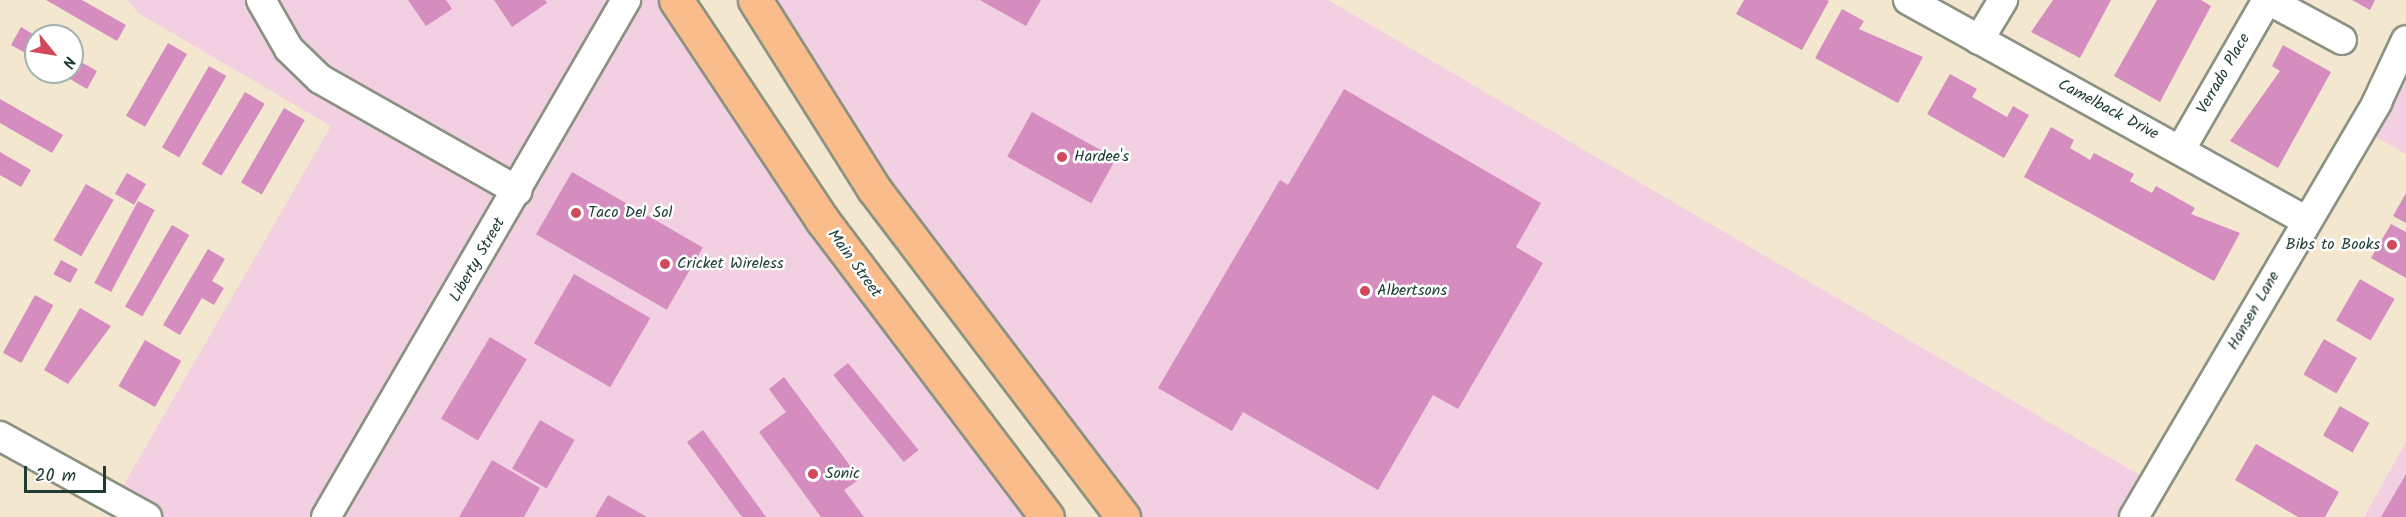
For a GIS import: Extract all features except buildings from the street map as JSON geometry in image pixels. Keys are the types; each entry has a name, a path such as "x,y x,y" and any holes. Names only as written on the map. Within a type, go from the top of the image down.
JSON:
{"main road":[{"name":"Main Street","path":"676,0 823,220 1047,517"},
{"path":"755,0 874,189 1124,517"}],"street":[{"path":"261,0 289,49 320,79 518,191"},
{"name":"Liberty Street","path":"326,517 518,191 626,0"},
{"name":"Camelback Drive","path":"1908,0 2181,149 2307,221"},
{"path":"1979,40 2003,0"},
{"path":"2267,0 2342,40"},
{"name":"Verrado Place","path":"2181,149 2267,0"},
{"name":"Hansen Lane","path":"2134,517 2307,221 2406,40"},
{"path":"0,436 147,517"}],"shaded area":[{"path":"128,0 677,0 1047,517 146,517 115,500 331,126 138,13"},
{"path":"762,0 1328,0 2153,483 2134,517 1124,517"},
{"path":"2406,40 2406,154 2361,128"},
{"path":"2406,442 2406,517 2364,517"}],"place":[{"name":"Hardee's","path":"1062,157"},
{"name":"Taco Del Sol","path":"576,213"},
{"name":"Bibs to Books","path":"2392,245"},
{"name":"Cricket Wireless","path":"665,264"},
{"name":"Albertsons","path":"1365,291"},
{"name":"Sonic","path":"813,474"}]}
